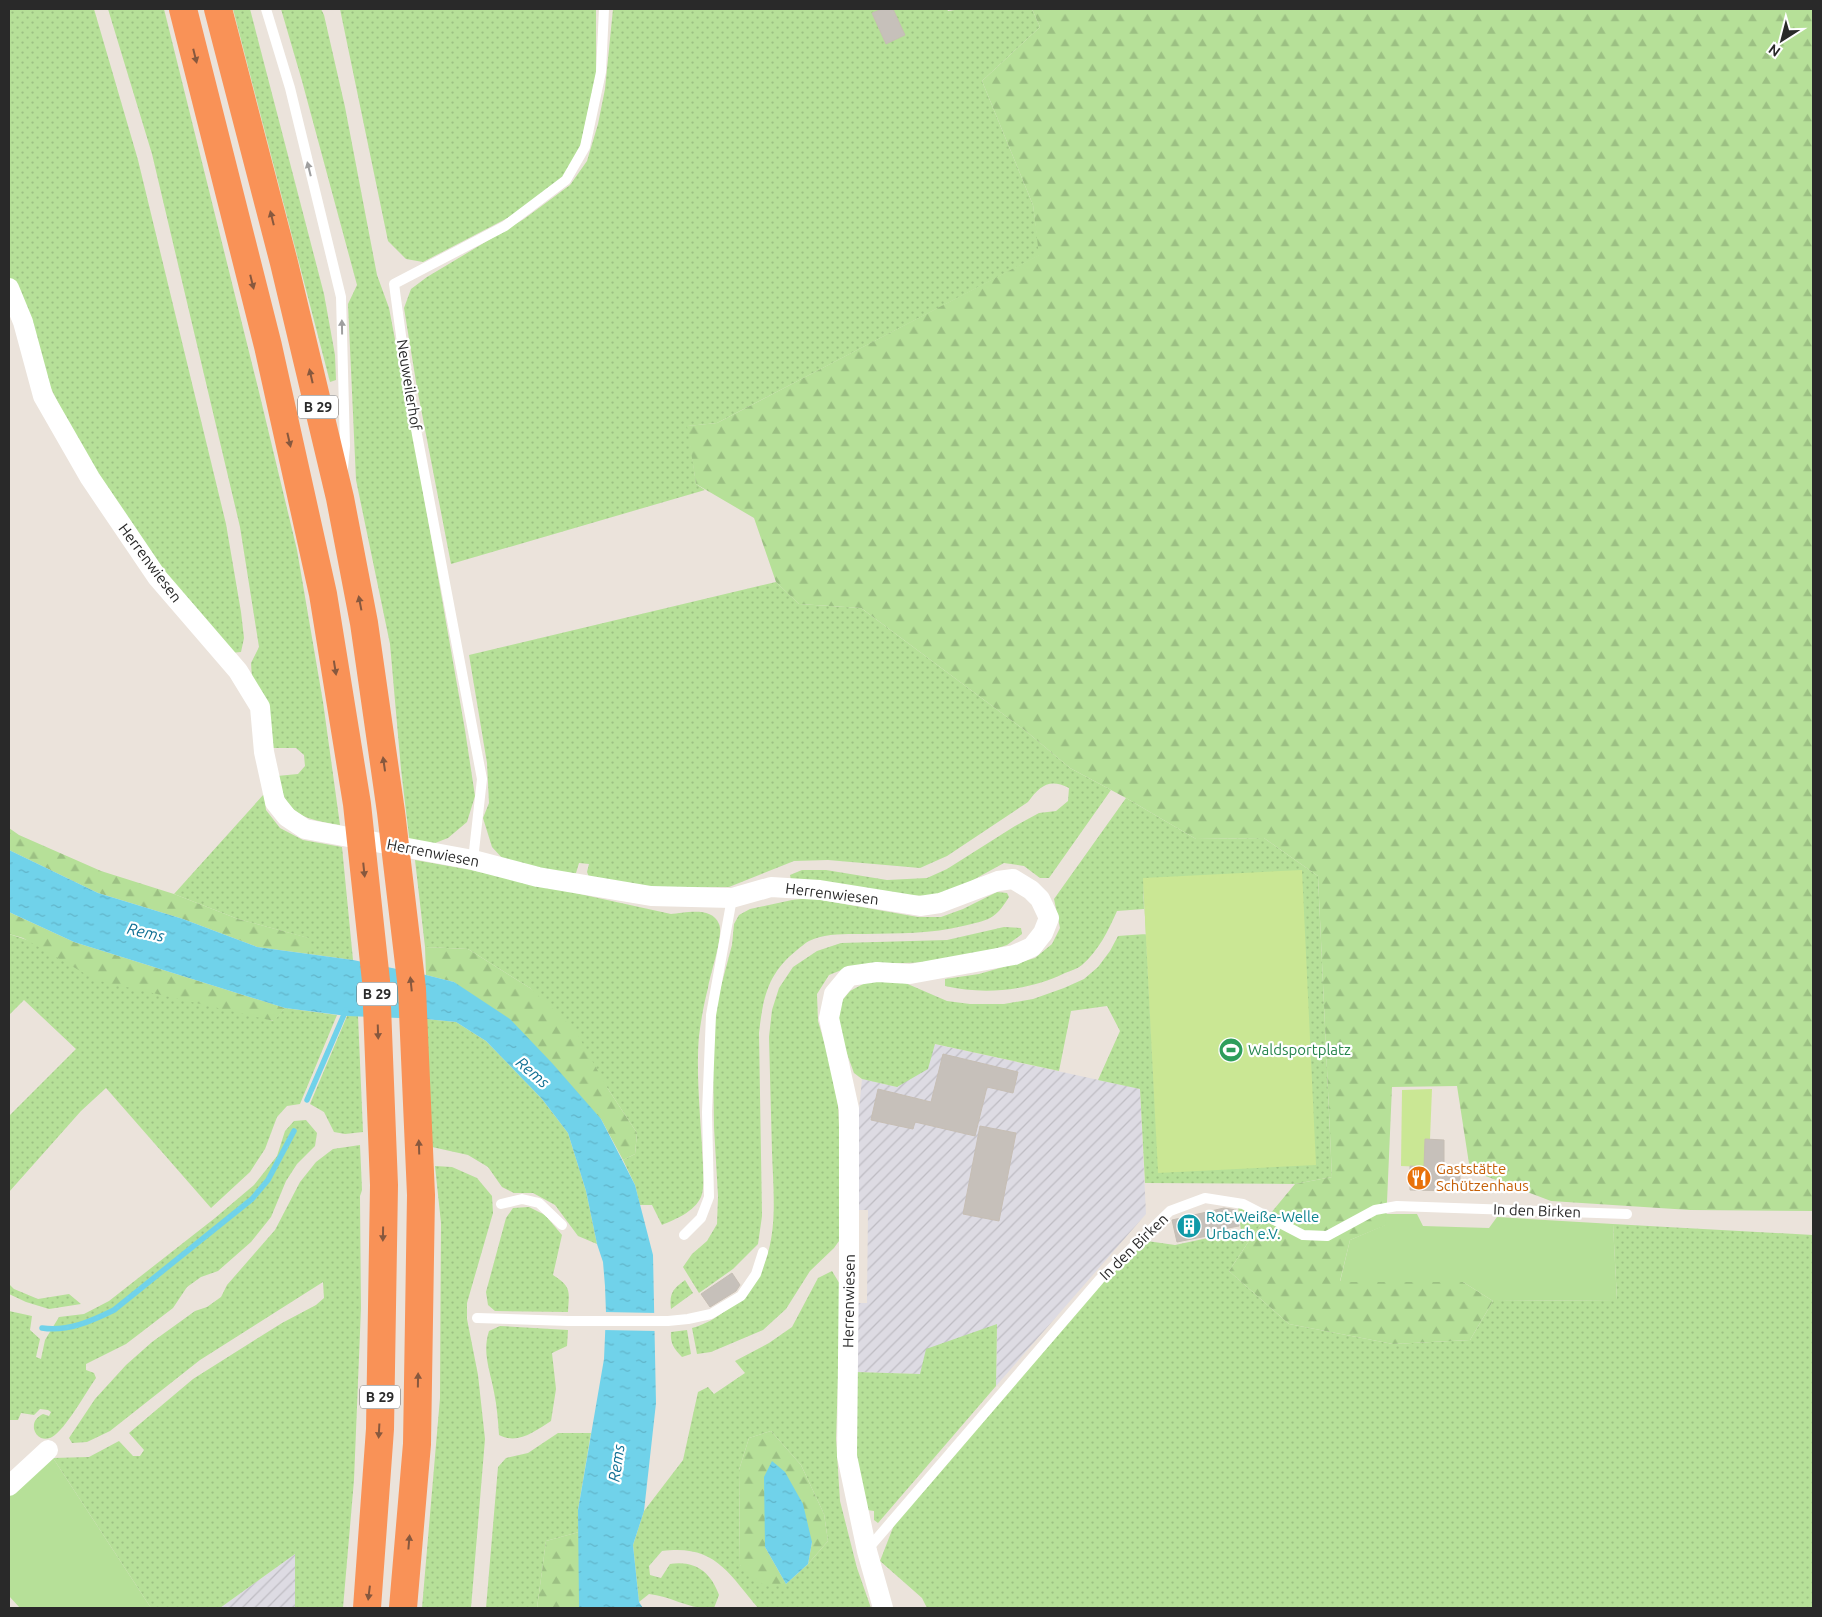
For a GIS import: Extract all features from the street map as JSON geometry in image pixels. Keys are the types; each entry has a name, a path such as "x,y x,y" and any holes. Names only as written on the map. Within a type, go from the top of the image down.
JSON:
{"highway":[{"name":"B 29","path":"183,9 268,346 323,594 357,804 376,981 384,1185 380,1429 367,1608"},
{"name":"B 29","path":"218,9 284,263 340,498 364,623 391,812 412,989 421,1195 417,1444 403,1608"}],"street":[{"name":"Herrenwiesen","path":"9,288 23,322 43,396 90,478 158,577 238,671 260,707 264,752 275,802 287,817 305,829 473,860 538,877 651,896 732,898 771,887 820,890 920,906 940,903 998,881 1013,879 1031,890 1040,899 1049,918 1043,933 1032,947 1014,955 910,974 877,972 849,976 834,994 829,1018 849,1109 847,1456 867,1551 883,1608"},
{"path":"9,1486 48,1450"}],"lane":[{"path":"266,9 290,88 341,297 345,446 340,498"},
{"name":"Neuweilerhof","path":"473,860 482,780 408,387 394,284 504,226 566,180 585,147 601,72 604,9"},
{"path":"684,1235 701,1218 708,1197 707,1112 711,1015 732,898"},
{"name":"In den Birken","path":"867,1551 1100,1279 1170,1211 1205,1198 1243,1204 1303,1235 1326,1236 1375,1210 1397,1206 1627,1214"},
{"path":"501,1204 522,1199 540,1203 562,1225"},
{"path":"477,1318 568,1321 668,1321 711,1314 740,1296 756,1274 763,1252"}],"shaded area":[{"path":"934,1044 1140,1089 1146,1214 996,1386 997,1325 920,1374 855,1372 854,1303 867,1303 868,1210 853,1210 856,1140 862,1079 897,1087"},
{"path":"295,1554 295,1608 220,1608"}],"green space":[{"path":"9,9 94,9 138,160 226,524 241,612 244,638 241,652 231,653 178,596 74,436 49,384 25,314 9,277"},
{"path":"108,9 164,9 297,550 323,702 340,825 316,820 298,813 285,799 277,776 298,774 305,766 304,755 296,748 273,748 252,678 251,663 259,647 240,527 152,154"},
{"path":"233,9 250,9 324,294 335,355 336,380 330,382"},
{"path":"281,9 321,9 324,15 345,107 377,275 389,308 411,423 475,796 467,822 448,838 430,845 410,845 390,644 356,480 348,304 357,285"},
{"path":"340,9 596,9 596,75 580,147 562,179 517,213 423,262 406,259 388,241"},
{"path":"613,9 947,9 948,11 961,9 1032,9 1040,27 982,81 1033,205 1040,255 717,423 688,426 696,484 705,490 451,564 417,388 404,308 411,289 427,277 524,219 570,185 587,161 598,124 605,89"},
{"path":"1032,9 1813,9 1813,1211 1690,1210 1551,1201 1470,1170 1457,1086 1392,1087 1386,1225 1350,1240 1340,1281 1463,1282 1493,1301 1470,1340 1393,1344 1289,1324 1229,1271 1255,1232 1295,1184 1332,1177 1318,876 1264,838 1196,839 1070,768 1027,732 861,608 799,604 776,582 754,518 696,484 687,426 717,423 1039,255 1033,205 982,81 1040,27"},
{"path":"776,582 799,604 861,608 1027,732 1070,768 1111,790 1049,878 1040,878 1024,866 1004,863 964,885 933,896 889,895 791,880 790,875 802,870 826,870 887,880 927,878 947,869 1039,813 1056,811 1068,801 1069,788 1056,784 1046,785 1041,788 1028,802 947,856 920,868 828,860 794,861 729,887 643,888 591,882 587,872 589,864 579,863 576,873 566,879 503,859 492,847 483,818 489,803 487,763 469,655"},
{"path":"264,794 266,810 280,828 303,840 342,847 353,960 309,954 308,938 238,919 174,894"},
{"path":"1126,798 1196,839 1264,838 1318,876 1332,1177 1295,1184 1145,1183 1140,1089 1098,1080 1120,1031 1107,1006 1071,1011 1059,1071 935,1044 928,1069 897,1087 862,1079 854,1073 838,1029 840,1003 850,991 865,983 883,981 903,982 947,1001 970,1004 1004,1004 1033,999 1084,979 1098,967 1118,936 1146,934 1143,878 1144,909 1117,911 1098,947 1078,968 1036,984 1006,990 990,991 945,986 945,979 979,974 1035,958 1052,944 1060,928 1054,899"},
{"path":"9,828 19,835 101,871 174,894 238,919 309,938 309,954 257,947 183,919 98,893 9,850"},
{"path":"415,860 471,870 671,914 698,912 716,918 719,924 720,937 703,1012 698,1049 703,1186 701,1197 689,1211 662,1225 652,1205 640,1205 635,1185 623,1160 635,1154 637,1133 608,1089 530,988 468,949 425,947"},
{"name":"Waldsportplatz","path":"1302,870 1316,1165 1158,1173 1143,878"},
{"path":"997,892 1007,893 1009,897 995,915 985,920 951,929 927,932 844,934 815,938 806,943 779,968 765,997 759,1033 762,1216 758,1244 733,1269 699,1293 683,1267 692,1254 707,1241 717,1224 718,1196 714,1127 713,1056 716,1005 732,945 734,924 739,915 750,909 810,898 918,917 941,917 963,909"},
{"path":"9,912 74,942 285,1008 274,1021 96,980 23,938 9,934"},
{"path":"1004,927 1021,928 1022,934 1007,945 960,960 875,964 849,967 829,975 817,994 818,1021 829,1059 838,1105 844,1234 834,1248 810,1271 786,1309 763,1330 711,1352 697,1354 692,1328 715,1318 746,1293 758,1276 767,1257 771,1238 774,1196 769,1037 772,1010 779,988 793,967 817,951 841,943 947,940"},
{"path":"9,934 273,1021 285,1008 337,1015 300,1104 287,1106 277,1117 265,1149 250,1172 211,1208 106,1088 81,1111 9,1192 9,1116 76,1049 24,1000 9,1015"},
{"path":"425,947 468,949 530,988 575,1030 608,1089 637,1133 635,1154 623,1160 601,1119 454,982 426,975"},
{"path":"347,1016 358,1016 363,1132 345,1134 334,1132 324,1112 310,1104"},
{"path":"426,1019 456,1022 486,1041 542,1099 568,1133 586,1191 597,1244 578,1236 555,1205 533,1193 514,1193 502,1187 488,1167 468,1155 432,1147"},
{"path":"1432,1089 1430,1139 1424,1167 1401,1166 1402,1090"},
{"path":"306,1120 317,1133 315,1146 297,1164 286,1181 271,1217 251,1242 218,1271 201,1277 187,1287 173,1308 126,1344 86,1364 86,1370 94,1373 96,1378 58,1433 46,1439 36,1434 34,1426 36,1420 43,1414 49,1416 51,1412 48,1410 40,1409 34,1415 21,1413 18,1420 9,1420 9,1311 32,1316 30,1330 40,1339 36,1357 41,1359 45,1340 59,1317 84,1314 109,1301 215,1218 254,1185 277,1156 285,1131 294,1121"},
{"path":"360,1145 362,1190 360,1196 361,1308 354,1480 343,1608 295,1608 295,1554 220,1608 151,1608 53,1458 89,1457 119,1441 133,1456 140,1456 144,1450 129,1433 193,1379 282,1323 316,1305 324,1298 323,1282 200,1360 110,1431 87,1442 72,1443 69,1438 95,1399 126,1365 152,1342 195,1311 207,1307 221,1297 227,1285 275,1230 300,1182 316,1162 333,1149"},
{"path":"435,1166 452,1167 477,1178 492,1196 493,1213 467,1303 467,1319 478,1375 485,1439 471,1608 422,1608 440,1398 441,1223"},
{"path":"1238,1206 1265,1220 1229,1271 1289,1324 1393,1344 1470,1340 1493,1301 1617,1300 1613,1224 1813,1235 1813,1608 927,1608 922,1598 880,1561 894,1525 1103,1282 1147,1241 1175,1245 1241,1231"},
{"path":"529,1207 545,1215 562,1235 553,1275 564,1283 568,1290 568,1312 495,1311 488,1305 486,1292 506,1218 513,1208"},
{"path":"1386,1214 1417,1214 1423,1226 1489,1228 1497,1217 1613,1224 1617,1300 1493,1301 1463,1282 1340,1282 1350,1240 1385,1225"},
{"path":"832,1271 841,1286 836,1439 840,1501 857,1568 871,1608 758,1608 738,1583 718,1563 707,1556 680,1550 662,1551 649,1566 650,1575 661,1578 670,1564 687,1564 701,1569 716,1587 719,1595 714,1608 698,1607 649,1594 639,1602 633,1545 644,1511 683,1460 698,1392 708,1387 714,1394 745,1373 735,1361 769,1343 792,1327 818,1278","holes":["771,1431 801,1465 824,1514 828,1541 808,1564 786,1584 740,1565 739,1470 749,1438"]},
{"path":"685,1280 693,1293 671,1309 671,1295 677,1286"},
{"path":"9,1284 14,1289 38,1299 69,1294 81,1304 49,1309 26,1302 9,1294"},
{"path":"997,1324 996,1386 878,1523 874,1520 874,1511 861,1509 851,1453 855,1372 920,1374 926,1349"},
{"path":"500,1326 568,1330 567,1346 552,1353 556,1389 551,1421 520,1438 506,1438 499,1435 496,1403 487,1362 486,1347 489,1331"},
{"path":"687,1330 691,1354 682,1357 673,1346 671,1332"},
{"path":"771,1431 801,1465 824,1514 828,1541 808,1564 812,1542 765,1547 786,1584 765,1586 740,1565 739,1470 749,1438"},
{"path":"558,1433 591,1433 578,1510 579,1532 546,1541 537,1608 486,1608 498,1467 506,1458 528,1453"},
{"path":"53,1458 151,1608 20,1608 9,1596 9,1495"},
{"path":"579,1532 579,1608 537,1608 546,1541"}],"water":[{"name":"Rems","path":"9,850 98,893 183,919 257,947 353,960 454,982 510,1019 601,1119 635,1185 653,1255 656,1403 644,1511 633,1545 639,1602 643,1608 579,1608 578,1510 604,1359 605,1286 603,1262 597,1244 586,1191 568,1133 542,1099 486,1041 456,1022 347,1016 285,1008 74,942 9,912"},
{"path":"772,1461 785,1472 803,1504 812,1542 808,1564 786,1584 765,1547 764,1477"}],"pier":[{"path":"604,1312 657,1313 657,1331 603,1330"}],"building":[{"path":"882,9 893,9 905,35 886,44 872,13"},
{"path":"943,1054 1018,1072 1013,1093 987,1087 975,1136 915,1122 913,1129 871,1120 878,1089 931,1102"},
{"path":"980,1126 1016,1133 999,1221 963,1214"},
{"path":"1425,1139 1444,1140 1444,1170 1460,1170 1460,1191 1410,1190 1410,1166 1424,1167"},
{"path":"1224,1208 1236,1210 1239,1226 1206,1232 1207,1236 1177,1242 1172,1220"},
{"path":"732,1273 740,1285 736,1291 710,1307 701,1294"}],"waterway":[{"path":"307,1100 346,1010"},
{"path":"42,1328 70,1327 88,1322 114,1310 252,1199 268,1180 294,1131"}],"place":[{"name":"Waldsportplatz","path":"1231,1050"},
{"name":"Gaststätte Schützenhaus","path":"1419,1178"},
{"name":"Rot-Weiße-Welle Urbach e.V.","path":"1189,1226"}]}
